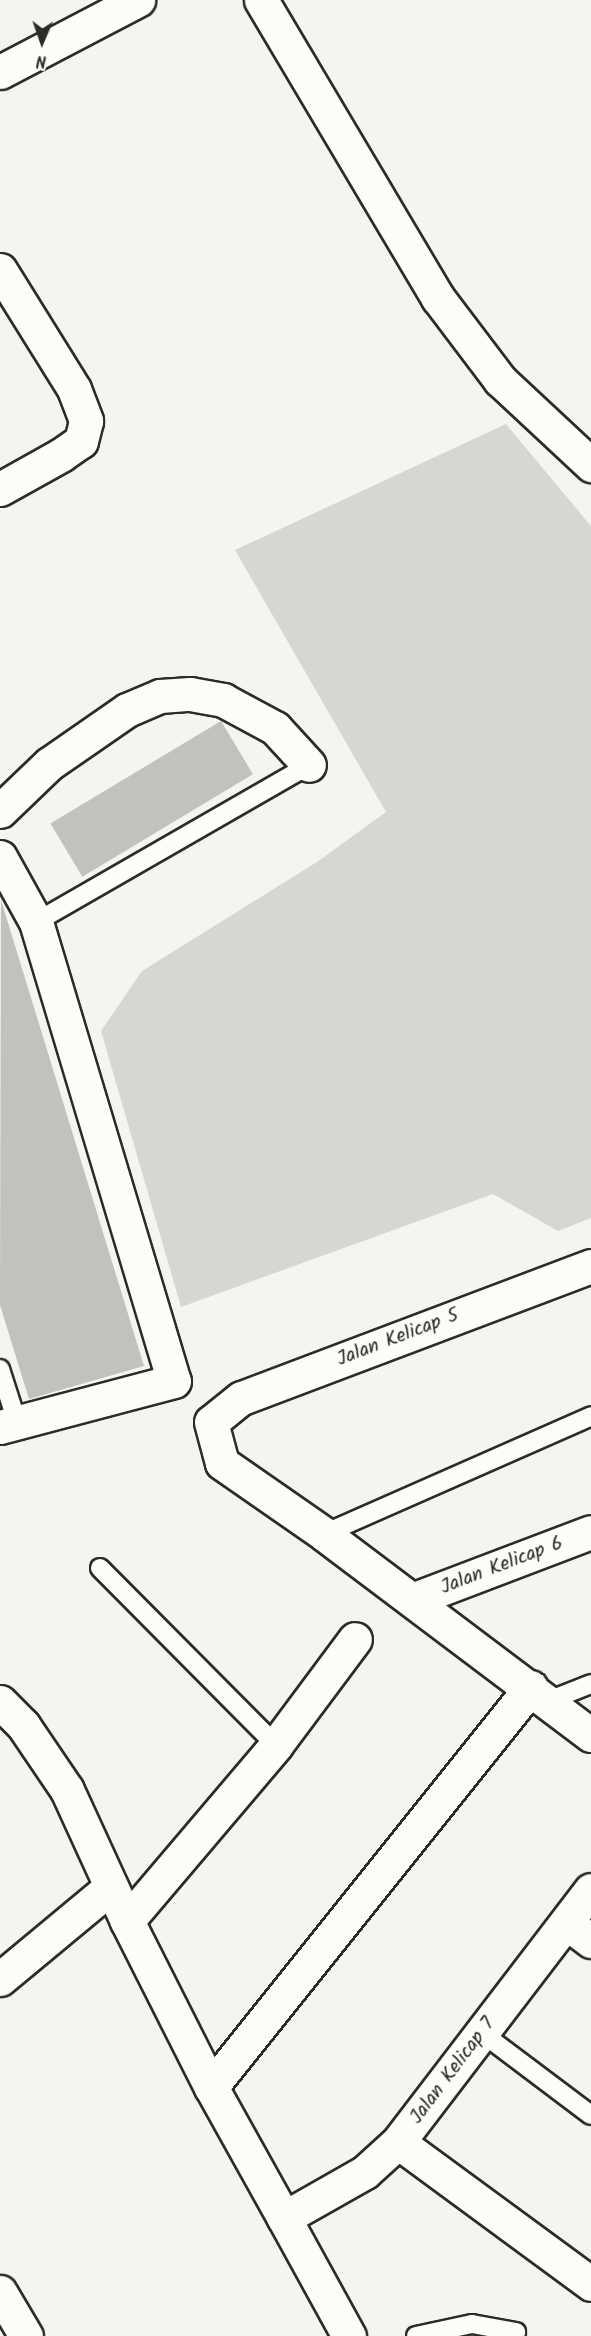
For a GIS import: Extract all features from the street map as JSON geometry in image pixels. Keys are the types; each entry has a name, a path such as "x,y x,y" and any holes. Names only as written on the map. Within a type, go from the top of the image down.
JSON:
{"street":[{"path":"0,72 138,0"},
{"path":"261,0 438,298 500,380 591,465"},
{"path":"0,270 74,390 86,422 81,441 61,455 0,489"},
{"path":"0,811 49,764 127,710 160,696 190,694 223,700 275,728 309,765"},
{"path":"0,857 36,922 174,1380 8,1425"},
{"name":"Jalan Kelicap 5","path":"324,1534 222,1463 211,1422 241,1398 591,1266"},
{"name":"Jalan Kelicap 6","path":"412,1600 591,1532"},
{"path":"324,1534 591,1735"},
{"path":"127,1921 276,1745 355,1639"},
{"path":"211,2087 539,1694"},
{"path":"0,1702 23,1725 67,1790 127,1921 211,2087 349,2336"},
{"path":"0,1978 111,1887"},
{"name":"Jalan Kelicap 7","path":"284,2218 365,2172 398,2142 482,2033 579,1932 591,1890"},
{"path":"398,2142 591,2284"},
{"path":"0,2292 26,2336"}],"lane":[{"path":"36,922 309,765"},
{"path":"0,1369 8,1425"},
{"path":"324,1534 591,1416"},
{"path":"100,1568 276,1745"},
{"path":"539,1694 591,1684"},
{"path":"482,2033 591,2115"},
{"path":"416,2336 472,2324 516,2332"}],"shaded area":[{"path":"506,424 591,526 591,1218 558,1231 493,1194 181,1307 101,1031 142,971 317,862 386,812 235,550"}],"building":[{"path":"221,721 253,774 82,877 50,823"},
{"path":"1,900 144,1366 29,1399 0,1305"}]}
